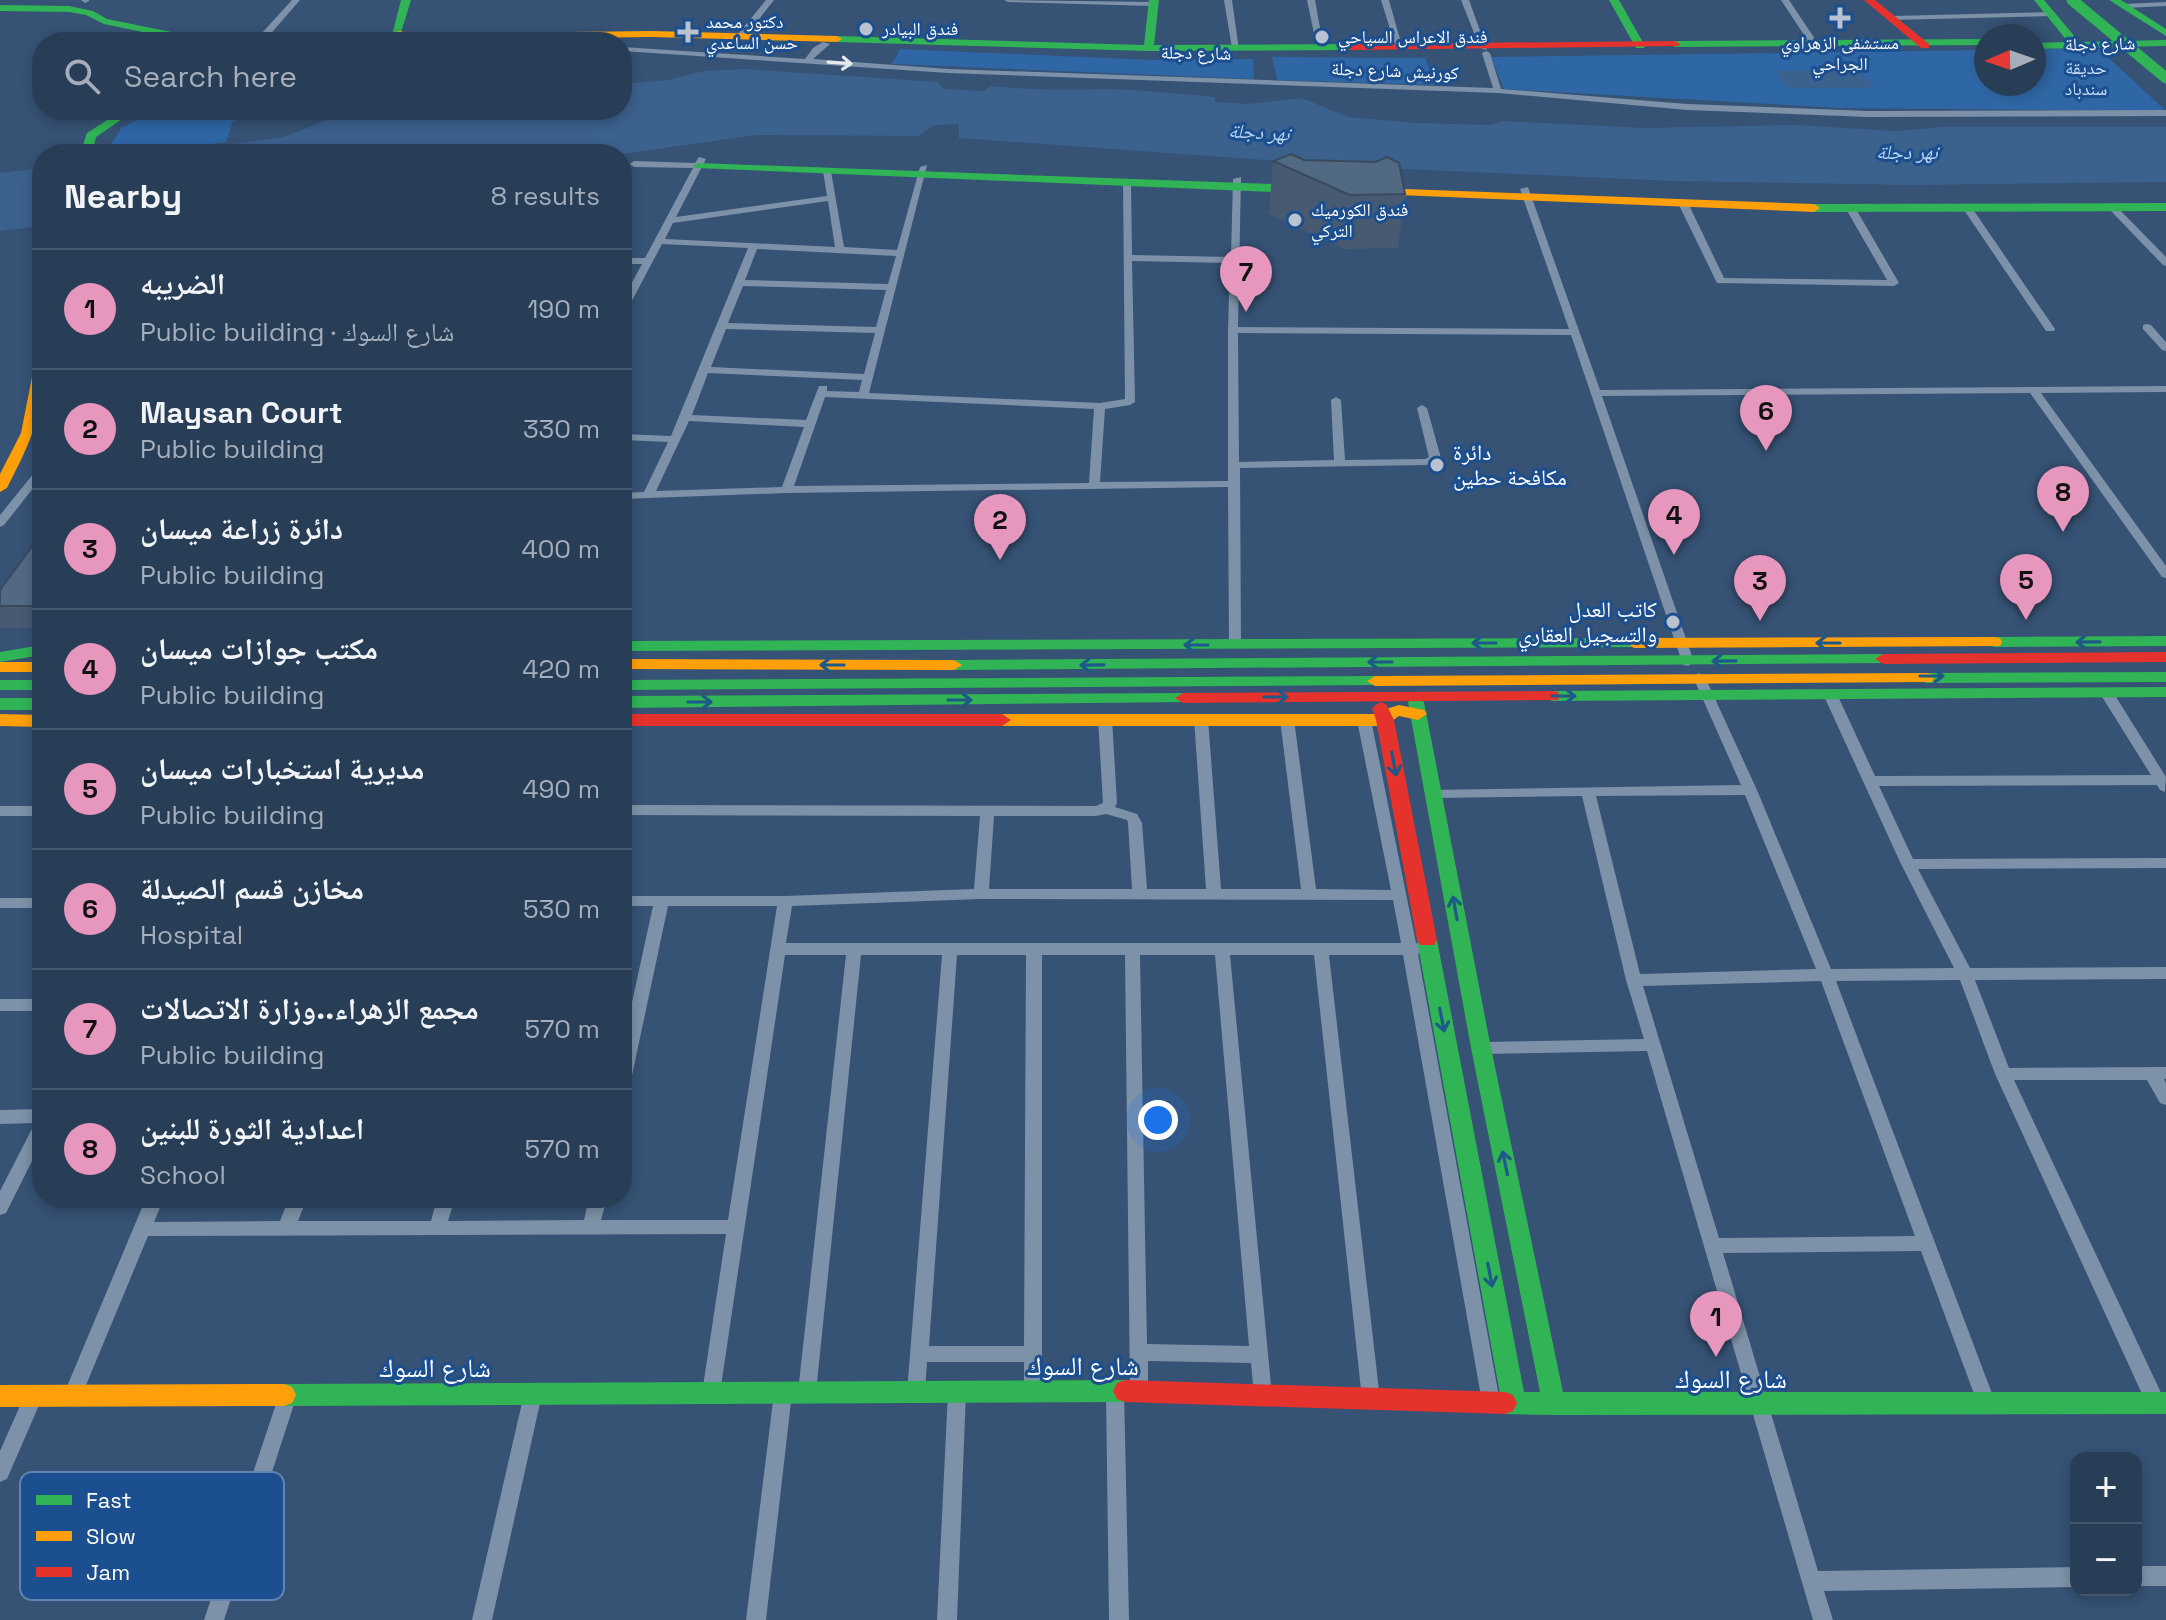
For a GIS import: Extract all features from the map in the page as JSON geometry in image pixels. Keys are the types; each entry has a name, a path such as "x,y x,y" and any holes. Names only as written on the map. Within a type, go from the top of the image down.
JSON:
{"main road":[{"path":"400,32 406,0"},
{"path":"1614,0 1640,46"},
{"path":"1869,0 1924,46"},
{"path":"2072,0 2166,78"},
{"path":"2081,0 2166,67"},
{"path":"1149,48 1153,2"},
{"path":"2119,3 2166,38"},
{"name":"شارع دجلة","path":"0,5 85,4 118,17 188,32"},
{"name":"شارع دجلة","path":"85,4 104,21 157,32"},
{"path":"2046,7 2072,40"},
{"name":"شارع دجلة","path":"632,34 1149,48 1485,50 1640,46 1924,46"},
{"name":"شارع دجلة","path":"632,38 1098,52 1974,45"},
{"name":"شارع دجلة","path":"2046,43 2166,38"},
{"name":"شارع دجلة","path":"2046,43 2166,38"},
{"path":"81,144 87,132 106,120"},
{"path":"89,144 91,135 114,120"},
{"path":"700,162 1316,186"},
{"path":"700,162 827,171 923,171 1126,182 1238,183"},
{"path":"1363,187 1908,202 2166,199"},
{"path":"1526,193 1851,209 2166,207"},
{"path":"0,488 32,434"},
{"path":"0,505 21,474 32,434"},
{"path":"632,663 748,655 1235,644 1694,670 1830,694 1960,668 2166,641"},
{"path":"632,647 748,655 1694,670"},
{"path":"0,649 32,650"},
{"path":"0,657 32,652"},
{"path":"632,701 741,692 1694,670 1960,668 2166,657"},
{"path":"0,667 32,667"},
{"path":"1960,668 2166,677"},
{"path":"1960,668 2106,692 2166,692"},
{"path":"1385,720 1390,712 1417,705 1694,670"},
{"path":"0,685 32,685"},
{"path":"632,686 741,692 1365,697 1417,705"},
{"path":"1365,697 1379,704 1385,720 1419,949 1514,1403"},
{"path":"6,703 32,704"},
{"path":"1417,705 1481,1048 1554,1404"},
{"path":"0,720 32,721"},
{"path":"632,720 1385,720"},
{"name":"شارع السوك","path":"0,1396 1115,1391 1554,1404 2161,1403"}],"street":[{"path":"268,32 296,0"},
{"path":"741,36 770,0"},
{"path":"1008,0 1153,2"},
{"path":"1228,0 1236,48"},
{"path":"1311,0 1321,48"},
{"path":"1385,0 1400,48"},
{"path":"1465,0 1498,91"},
{"path":"1785,0 1815,45"},
{"path":"2119,3 2166,4"},
{"path":"1892,18 2046,7"},
{"path":"808,60 826,44"},
{"name":"كورنيش شارع دجلة","path":"632,50 948,71 1498,91 1687,107 1868,114 2166,113"},
{"path":"634,164 700,162"},
{"path":"632,287 700,162"},
{"path":"827,171 840,250"},
{"path":"863,396 923,171"},
{"path":"821,394 1100,406 1130,402 1126,182"},
{"path":"1235,644 1233,330 1238,183"},
{"path":"1526,193 1694,670 1750,790 1826,975 1987,1404"},
{"path":"668,221 832,198"},
{"path":"1683,203 1720,281 1894,283 1851,209"},
{"path":"2113,208 2166,263"},
{"path":"1969,210 2050,329"},
{"path":"657,241 901,253"},
{"path":"648,496 685,418 754,245"},
{"path":"1127,258 1235,260"},
{"path":"632,261 646,261"},
{"path":"739,283 891,287"},
{"path":"721,326 879,330"},
{"path":"2147,327 2166,348"},
{"path":"1233,330 1575,332"},
{"path":"705,370 867,377"},
{"path":"787,490 826,376"},
{"path":"1597,393 2166,389"},
{"path":"2033,390 2166,574"},
{"path":"1336,400 1340,464"},
{"path":"1094,486 1100,406"},
{"path":"1233,465 1427,462 1435,458 1422,408"},
{"path":"685,418 811,424"},
{"path":"632,437 676,439"},
{"path":"0,523 32,483"},
{"path":"632,496 787,490 1233,484"},
{"path":"2106,692 2164,784"},
{"path":"1830,694 1908,864 1966,976 2003,1074 2161,1403"},
{"path":"1105,719 1110,803 1106,809"},
{"path":"1201,719 1214,894"},
{"path":"1287,719 1309,894"},
{"path":"1364,720 1399,895 1419,949 1491,1402"},
{"path":"1870,781 2164,784"},
{"path":"1434,793 1750,790"},
{"path":"1588,791 1634,980 1823,1620"},
{"path":"632,810 1106,809 1132,817 1135,823 1140,894"},
{"path":"0,811 32,811"},
{"path":"981,894 987,811"},
{"path":"1908,864 2166,863"},
{"path":"632,901 785,901 981,894 1399,895"},
{"path":"632,1039 662,901"},
{"path":"711,1393 785,901"},
{"path":"0,903 32,903"},
{"path":"1033,1391 1034,948"},
{"path":"1132,948 1139,1392"},
{"path":"1222,948 1263,1396"},
{"path":"1321,948 1371,1399"},
{"path":"778,949 1419,949"},
{"path":"807,1392 854,949"},
{"path":"916,1392 950,949"},
{"path":"1634,980 1826,975 2166,973"},
{"path":"0,1005 32,1005"},
{"path":"1481,1048 1655,1045"},
{"path":"2003,1074 2159,1073 2166,1098"},
{"path":"0,1117 32,1116"},
{"path":"0,1208 32,1145"},
{"path":"72,1396 151,1208"},
{"path":"286,1229 294,1208"},
{"path":"437,1228 443,1208"},
{"path":"591,1227 596,1208"},
{"path":"142,1229 736,1227"},
{"path":"1714,1246 1925,1243"},
{"path":"1138,1352 1260,1355"},
{"path":"919,1354 1033,1354"},
{"path":"1115,1391 1119,1620"},
{"path":"947,1620 957,1392"},
{"path":"756,1620 783,1393"},
{"path":"482,1620 533,1394"},
{"path":"263,1472 288,1395"},
{"path":"0,1473 34,1396"},
{"path":"2142,1576 2166,1576"},
{"path":"1811,1581 2070,1577"},
{"path":"214,1620 221,1600"}],"green space":[{"name":"حديقة سندباد","path":"2098,48 2166,111 1841,108 1504,89 1491,57 1974,50 1974,96 2046,96 2046,49"},
{"path":"900,49 1153,60 1253,59 1254,79 892,64"},
{"path":"1272,57 1425,58 1437,85 1277,80"},
{"path":"138,120 239,120 233,121 226,142 211,144 111,144 122,127"}],"water":[{"name":"نهر دجلة","path":"744,69 938,82 944,89 984,91 991,86 1131,90 1215,97 1215,102 1248,104 1302,98 1348,117 1417,123 1491,125 1503,121 1644,128 1796,125 1896,131 1943,127 2166,127 2166,182 1912,185 1672,181 1361,167 959,138 959,124 935,125 918,136 756,135 632,153 632,144 231,144 284,137 327,120 632,120 632,83 668,80 704,71"},
{"path":"1859,70 1874,88 1788,88 1775,71"},
{"path":"32,169 32,227 0,231 0,173"}],"building":[{"path":"1291,154 1304,160 1375,162 1387,157 1399,163 1405,194 1350,195 1273,161"},
{"path":"32,547 32,606 0,606 0,590"}],"traffic: fast":[{"path":"397,32 406,0"},
{"path":"1149,48 1154,0"},
{"path":"1614,0 1640,46"},
{"path":"2039,0 2072,40"},
{"path":"2072,0 2166,78"},
{"path":"2114,0 2166,33"},
{"path":"0,8 69,9 89,13 104,21 157,32"},
{"path":"837,39 1149,48 1349,47"},
{"path":"1675,44 1974,42"},
{"path":"2046,46 2166,43"},
{"path":"89,144 91,135 114,120"},
{"path":"699,166 1298,189"},
{"path":"1814,208 2166,207"},
{"path":"1994,642 2166,641"},
{"path":"632,646 1634,643"},
{"path":"0,657 32,652"},
{"path":"954,665 1883,659"},
{"path":"1926,678 2166,677"},
{"path":"632,685 1375,681"},
{"path":"0,685 32,685"},
{"path":"1552,696 2166,692"},
{"path":"632,702 1183,698"},
{"path":"1416,702 1481,1048 1554,1404"},
{"path":"0,704 32,704"},
{"path":"1427,940 1514,1403"},
{"path":"284,1395 1125,1391"},
{"path":"1505,1403 2166,1403"}],"traffic: slow":[{"path":"632,34 837,39"},
{"path":"1378,192 1814,208"},
{"path":"0,488 28,433 32,413"},
{"path":"1634,643 1994,642"},
{"path":"632,664 954,665"},
{"path":"0,667 32,667"},
{"path":"1375,681 1926,678"},
{"path":"1002,720 1385,720 1395,711 1418,714"},
{"path":"0,720 32,721"},
{"path":"0,1396 284,1395"}],"traffic: jam":[{"path":"1869,0 1925,46"},
{"path":"1349,47 1675,44"},
{"path":"1883,659 2166,657"},
{"path":"1183,698 1552,696"},
{"path":"1380,708 1385,720 1427,940"},
{"path":"632,720 1002,720"},
{"path":"1125,1391 1505,1403"}],"place":[{"name":"مستشفى الزهراوي الجراحي","path":"1840,18"},
{"name":"فندق البيادر","path":"866,29"},
{"name":"دكتور محمد حسن الساعدي","path":"688,32"},
{"name":"فندق الاعراس السياحي","path":"1322,37"},
{"name":"فندق الكورميك التركي","path":"1295,220"},
{"name":"مجمع الزهراء..وزارة الاتصالات","path":"1246,312"},
{"name":"مخازن قسم الصيدلة","path":"1766,451"},
{"name":"دائرة مكافحة حطين","path":"1437,465"},
{"name":"اعدادية الثورة للبنين","path":"2063,532"},
{"name":"مكتب جوازات ميسان","path":"1674,555"},
{"name":"Maysan Court","path":"1000,560"},
{"name":"مديرية استخبارات ميسان","path":"2026,620"},
{"name":"دائرة زراعة ميسان","path":"1760,621"},
{"name":"كاتب العدل والتسجيل العقاري","path":"1673,622"},
{"name":"الضريبه","path":"1716,1357"}]}
